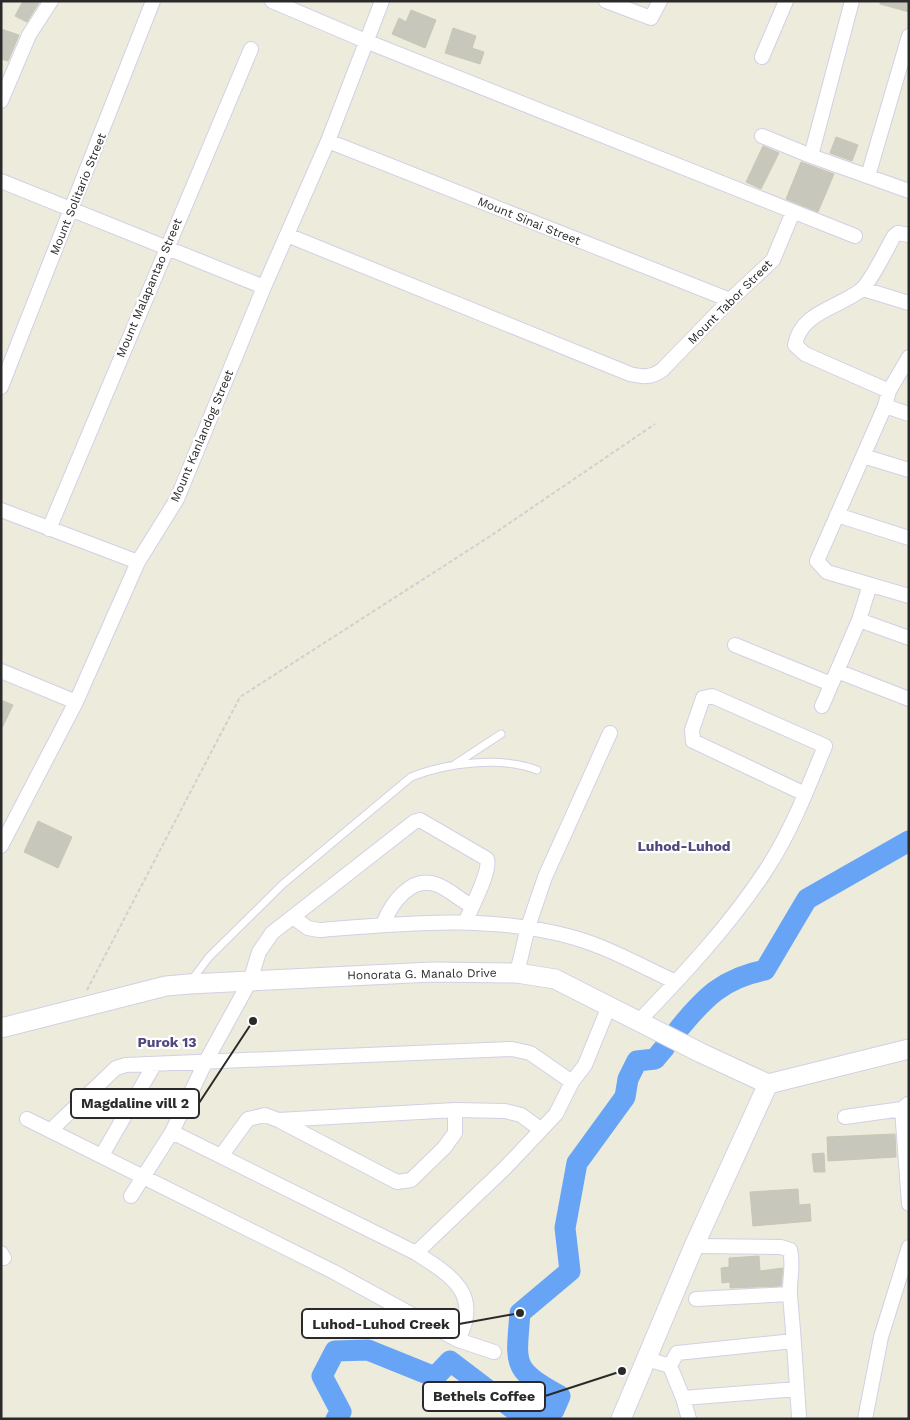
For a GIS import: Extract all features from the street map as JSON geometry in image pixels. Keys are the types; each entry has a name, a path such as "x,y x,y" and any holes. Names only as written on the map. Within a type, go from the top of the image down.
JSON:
{"street":[{"path":"1,101 28,34 51,1"},
{"name":"Mount Solitario Street","path":"1,387 153,1"},
{"path":"272,1 368,42 855,236"},
{"name":"Mount Kanlandog Street","path":"1,846 76,702 138,562 177,499 264,287 328,141 368,42 382,1"},
{"path":"606,1 651,18 660,1"},
{"path":"762,57 786,1"},
{"path":"812,156 852,1"},
{"path":"868,176 909,36"},
{"name":"Mount Malapantao Street","path":"49,529 251,49"},
{"path":"762,136 909,191"},
{"name":"Mount Sinai Street","path":"328,141 730,300"},
{"path":"1,181 264,287"},
{"name":"Mount Tabor Street","path":"287,235 630,374 648,377 655,376 662,370 730,300 773,260 793,212"},
{"path":"889,391 805,354 795,345 797,333 807,321 862,289 894,236 898,233 909,235"},
{"path":"862,289 909,303"},
{"path":"909,358 889,391 885,406 818,561 827,572 909,596"},
{"path":"885,406 909,414"},
{"path":"863,456 909,470"},
{"path":"1,510 138,562"},
{"path":"837,515 909,538"},
{"path":"822,706 859,620 870,585"},
{"path":"859,620 909,638"},
{"path":"736,646 831,684"},
{"path":"1,671 76,702"},
{"path":"837,671 909,699"},
{"path":"638,1022 728,922 767,869 806,794 825,746 712,696 703,698 692,730 694,741 806,794"},
{"path":"517,973 528,927 545,877 610,733"},
{"path":"131,1196 142,1176 172,1132 206,1061 250,981 259,952 272,933 294,918 414,822 420,820 486,859 486,870 466,921"},
{"path":"383,924 389,908 403,892 430,882 472,906"},
{"path":"294,918 308,928 319,930 383,924 466,921 528,927 583,940 676,982"},
{"name":"Honorata G. Manalo Drive","path":"1,1028 166,986 432,972 517,973 555,980 768,1084"},
{"path":"416,1253 505,1168 556,1114 572,1082 585,1065 609,1006"},
{"path":"50,1130 119,1066 512,1049 530,1053 572,1082"},
{"path":"621,1419 694,1246 768,1084 909,1049"},
{"path":"102,1155 154,1064"},
{"path":"845,1117 905,1106 909,1204"},
{"path":"278,1120 455,1110 513,1112 540,1130"},
{"path":"221,1156 248,1118 265,1115 397,1182 404,1183 412,1180 444,1148 455,1133 455,1110"},
{"path":"27,1118 334,1272 458,1340 494,1352"},
{"path":"172,1132 416,1253 445,1272 467,1300 468,1314 458,1340"},
{"path":"694,1246 782,1247 790,1250 792,1258 790,1294 794,1322 793,1341 799,1416"},
{"path":"866,1419 881,1337 909,1247"},
{"path":"696,1299 790,1294"},
{"path":"670,1366 677,1353 793,1341"},
{"path":"647,1360 670,1366"},
{"path":"670,1366 689,1419"},
{"path":"683,1398 797,1389"}],"lane":[{"path":"454,765 501,734"},
{"path":"189,984 209,957 283,884 411,777 431,769 454,765 525,765 537,770"}],"path":[{"path":"76,1010 240,697 489,537 655,424"}],"building":[{"path":"23,1 40,1 27,22 15,16"},
{"path":"880,1 909,1 909,12 880,4"},
{"path":"411,10 436,20 425,48 392,34 399,18 406,22"},
{"path":"453,28 476,36 472,48 484,52 480,64 445,53"},
{"path":"1,29 19,35 8,61 1,59"},
{"path":"836,137 858,145 852,161 830,153"},
{"path":"763,146 779,153 761,189 746,182"},
{"path":"801,162 834,174 818,212 786,199"},
{"path":"1,700 13,705 1,730"},
{"path":"38,821 72,837 58,868 24,852"},
{"path":"895,1134 896,1157 828,1161 827,1137"},
{"path":"824,1153 825,1172 814,1172 812,1154"},
{"path":"798,1189 799,1205 810,1204 811,1221 753,1226 750,1192"},
{"path":"759,1256 760,1271 783,1268 781,1286 730,1288 730,1282 722,1283 721,1268 729,1267 729,1258"}],"waterway":[{"path":"678,1030 706,999 726,984 737,978 765,970 807,899 909,841"},
{"path":"336,1419 341,1412 322,1376 335,1351 368,1350 435,1377 450,1361 521,1415 554,1410 560,1396 533,1379 520,1364 518,1355 520,1313 570,1271 565,1228 577,1163 625,1097 628,1079 637,1061 655,1059 665,1047"}],"place":[{"name":"Magdaline vill 2","path":"253,1021"},
{"name":"Luhod-Luhod Creek","path":"520,1313"},
{"name":"Bethels Coffee","path":"622,1371"}],"district":[{"name":"Luhod-Luhod","path":"684,846"},
{"name":"Purok 13","path":"167,1042"}]}
